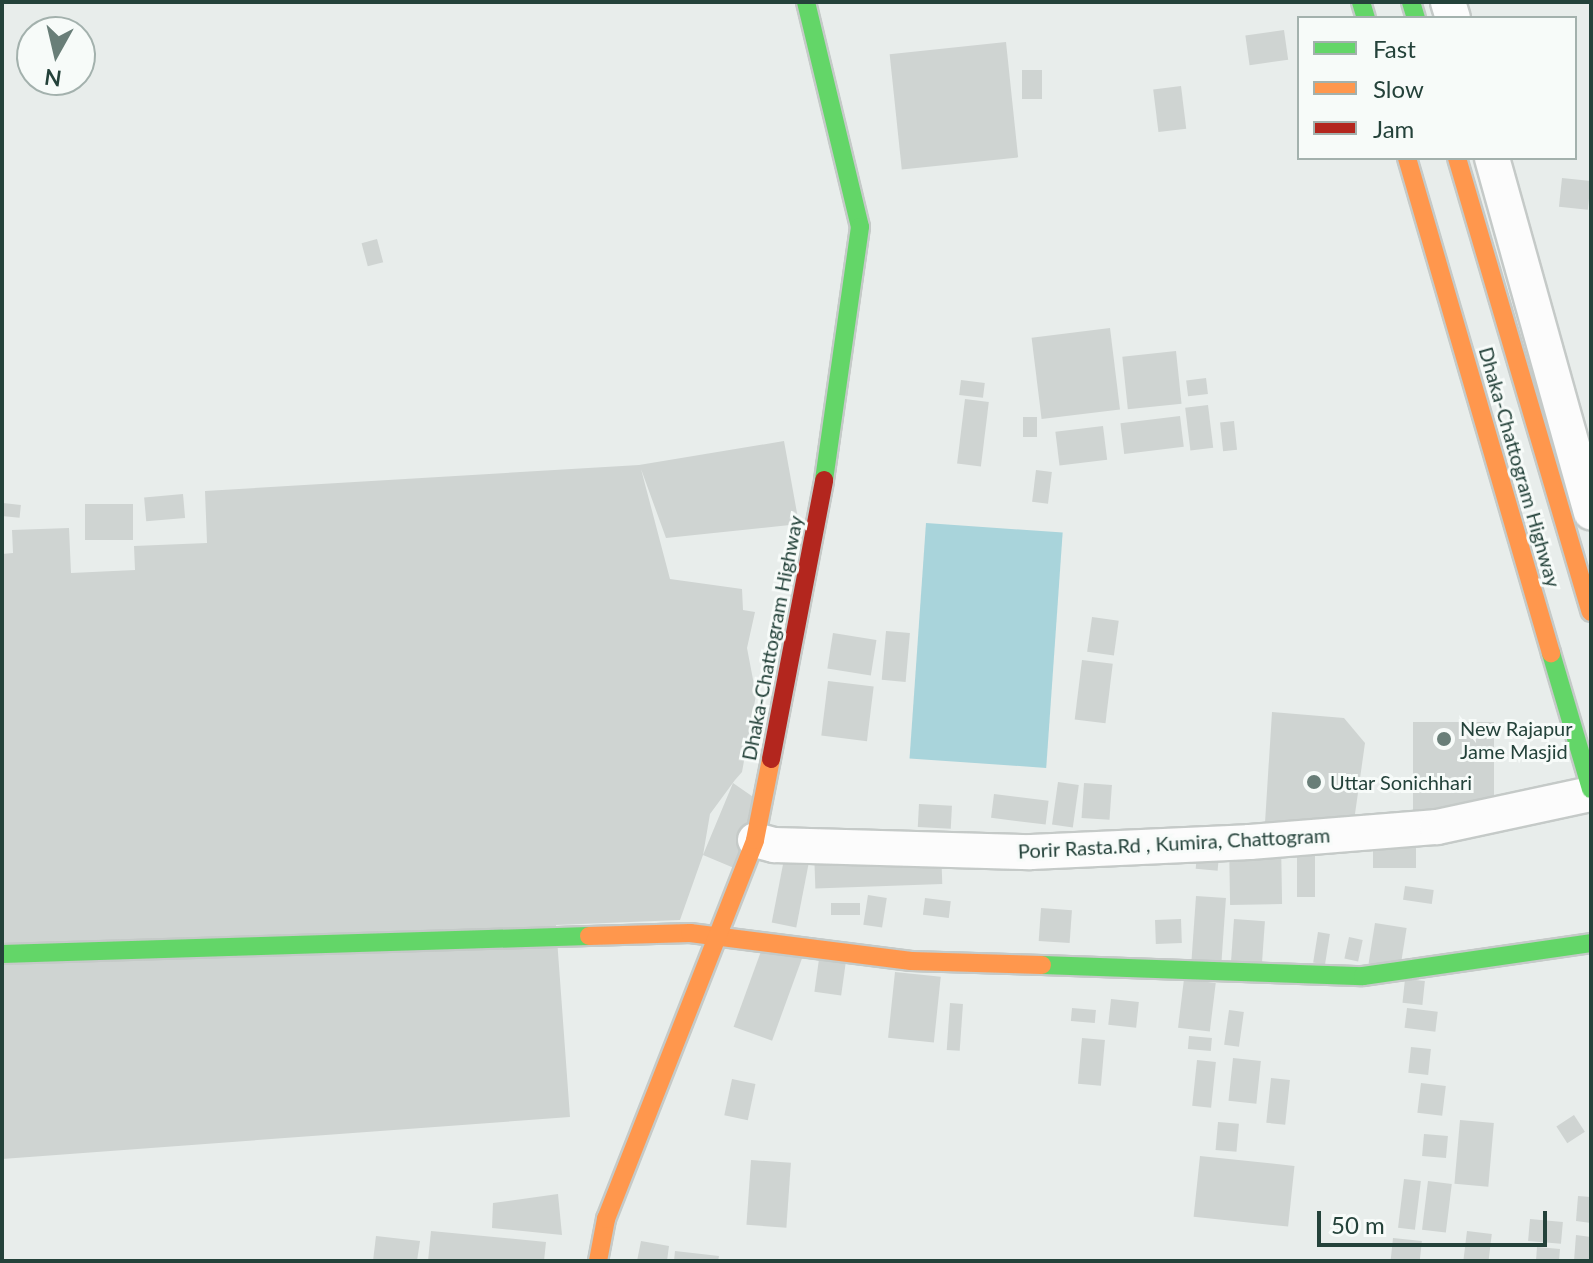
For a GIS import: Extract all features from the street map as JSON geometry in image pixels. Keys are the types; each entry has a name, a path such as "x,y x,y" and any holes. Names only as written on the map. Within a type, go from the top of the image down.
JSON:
{"main road":[{"name":"Dhaka-Chattogram Highway","path":"598,1261 606,1219 755,840 830,451 860,227 806,2"},
{"name":"Dhaka-Chattogram Highway","path":"1408,160 1591,791"},
{"name":"Dhaka-Chattogram Highway","path":"1458,160 1591,612"},
{"path":"2,954 716,935 911,961 1230,975 1363,976 1591,943"}],"street":[{"path":"1493,160 1591,512"},
{"name":"Porir Rasta.Rd , Kumira, Chattogram","path":"755,840 774,845 1031,852 1250,842 1437,827 1591,791"}],"water":[{"path":"926,523 1063,533 1046,768 910,758"}],"building":[{"path":"1284,30 1288,60 1250,65 1245,35"},
{"path":"1006,42 1018,157 902,170 890,54"},
{"path":"1022,70 1042,70 1042,99 1022,99"},
{"path":"1181,86 1186,129 1158,132 1153,89"},
{"path":"1562,178 1591,181 1588,210 1559,207"},
{"path":"377,239 383,262 368,266 362,243"},
{"path":"1110,328 1120,409 1042,419 1032,338"},
{"path":"1176,351 1182,404 1128,409 1122,357"},
{"path":"1206,378 1208,394 1188,396 1186,380"},
{"path":"961,380 985,383 983,398 959,395"},
{"path":"965,399 989,402 981,466 957,464"},
{"path":"1208,405 1213,448 1190,450 1185,408"},
{"path":"1180,416 1184,447 1124,454 1120,423"},
{"path":"1023,417 1037,417 1037,437 1023,437"},
{"path":"1234,421 1237,450 1223,451 1220,422"},
{"path":"1103,426 1107,460 1060,466 1055,432"},
{"path":"784,441 799,524 666,538 641,469 670,579 742,589 743,610 755,612 747,648 756,695 742,772 710,814 703,855 680,920 556,925 570,1117 2,1159 2,554 13,553 12,530 69,528 71,573 135,570 134,546 207,543 205,491 639,465"},
{"path":"1036,470 1052,472 1048,504 1032,502"},
{"path":"183,494 185,518 146,521 144,497"},
{"path":"3,503 21,505 20,518 2,516"},
{"path":"85,504 133,504 133,540 85,540"},
{"path":"1092,617 1119,621 1114,655 1087,652"},
{"path":"886,631 910,633 906,682 882,680"},
{"path":"833,633 876,640 871,675 827,669"},
{"path":"1082,660 1113,664 1105,723 1075,720"},
{"path":"828,681 874,687 867,741 821,736"},
{"name":"Uttar Sonichhari","path":"1272,712 1344,718 1365,743 1354,821 1265,823"},
{"path":"1413,722 1494,722 1494,813 1413,813"},
{"path":"1058,782 1079,785 1073,828 1052,825"},
{"path":"733,783 759,801 734,868 703,855"},
{"path":"1084,783 1112,785 1109,820 1082,818"},
{"path":"994,794 1049,801 1046,825 991,818"},
{"path":"919,804 952,806 951,829 918,827"},
{"path":"1373,821 1416,821 1416,868 1373,868"},
{"path":"1199,831 1221,833 1218,871 1196,869"},
{"path":"1281,841 1282,904 1230,905 1229,842"},
{"path":"1297,846 1315,846 1315,897 1297,897"},
{"path":"941,847 942,884 815,888 814,851"},
{"path":"786,849 811,854 796,927 772,923"},
{"path":"1405,886 1434,890 1432,904 1403,900"},
{"path":"868,895 887,898 882,928 863,925"},
{"path":"1196,896 1226,898 1221,969 1191,967"},
{"path":"925,898 951,901 949,918 923,915"},
{"path":"831,903 860,903 860,915 831,915"},
{"path":"1041,908 1072,910 1070,943 1039,941"},
{"path":"1181,919 1182,943 1156,944 1155,920"},
{"path":"1234,919 1265,921 1262,969 1231,967"},
{"path":"1375,923 1407,928 1400,969 1369,963"},
{"path":"1318,932 1330,934 1325,964 1313,963"},
{"path":"1349,937 1363,940 1358,961 1344,959"},
{"path":"764,943 803,957 772,1041 734,1027"},
{"path":"819,959 846,963 841,995 814,992"},
{"path":"895,972 941,977 934,1042 888,1038"},
{"path":"1184,979 1216,983 1210,1032 1178,1028"},
{"path":"1405,979 1425,981 1422,1005 1402,1003"},
{"path":"1111,999 1139,1002 1136,1028 1108,1025"},
{"path":"950,1003 963,1004 960,1051 947,1050"},
{"path":"1072,1008 1096,1010 1095,1023 1071,1021"},
{"path":"1407,1008 1438,1012 1435,1032 1405,1028"},
{"path":"1229,1010 1244,1012 1239,1047 1224,1045"},
{"path":"1189,1036 1212,1038 1211,1051 1188,1049"},
{"path":"1082,1038 1105,1040 1101,1086 1078,1084"},
{"path":"1411,1047 1431,1049 1428,1075 1408,1073"},
{"path":"1233,1058 1261,1061 1256,1104 1229,1101"},
{"path":"1197,1060 1216,1062 1211,1108 1192,1106"},
{"path":"1271,1078 1290,1080 1285,1125 1266,1123"},
{"path":"732,1079 755,1084 748,1120 724,1115"},
{"path":"1421,1083 1446,1086 1442,1116 1417,1113"},
{"path":"1574,1115 1585,1132 1567,1143 1556,1126"},
{"path":"1460,1120 1494,1123 1488,1187 1454,1184"},
{"path":"1218,1122 1239,1124 1236,1152 1216,1150"},
{"path":"1424,1134 1448,1136 1446,1158 1422,1156"},
{"path":"1200,1156 1294,1166 1288,1227 1194,1217"},
{"path":"751,1160 791,1163 786,1228 746,1225"},
{"path":"1404,1179 1421,1181 1415,1230 1398,1228"},
{"path":"1428,1181 1452,1184 1446,1233 1422,1230"},
{"path":"558,1194 562,1235 492,1228 493,1203"},
{"path":"1578,1196 1591,1197 1591,1223 1576,1221"},
{"path":"1530,1219 1563,1222 1561,1244 1528,1241"},
{"path":"431,1231 546,1242 544,1261 428,1261"},
{"path":"1467,1231 1492,1234 1489,1261 1463,1261"},
{"path":"1576,1235 1591,1237 1591,1261 1574,1261"},
{"path":"376,1236 420,1241 417,1261 373,1261"},
{"path":"1393,1238 1422,1241 1420,1261 1391,1261"},
{"path":"641,1241 669,1246 667,1261 637,1261"},
{"path":"1537,1247 1560,1249 1559,1261 1536,1261"},
{"path":"675,1251 719,1256 718,1261 674,1261"}],"traffic: fast":[{"path":"806,2 860,227 824,480"},
{"path":"1361,2 1365,16"},
{"path":"1411,2 1415,16"},
{"path":"1551,653 1591,789"},
{"path":"2,954 589,936"},
{"path":"1042,965 1363,976 1591,943"}],"traffic: slow":[{"path":"1408,160 1551,653"},
{"path":"1458,160 1591,612"},
{"path":"598,1261 606,1219 755,840 771,759"},
{"path":"589,936 690,933 911,961 1042,965"}],"traffic: jam":[{"path":"771,759 824,480"}],"place":[{"name":"New Rajapur Jame Masjid","path":"1444,739"},
{"name":"Uttar Sonichhari","path":"1314,782"}]}
